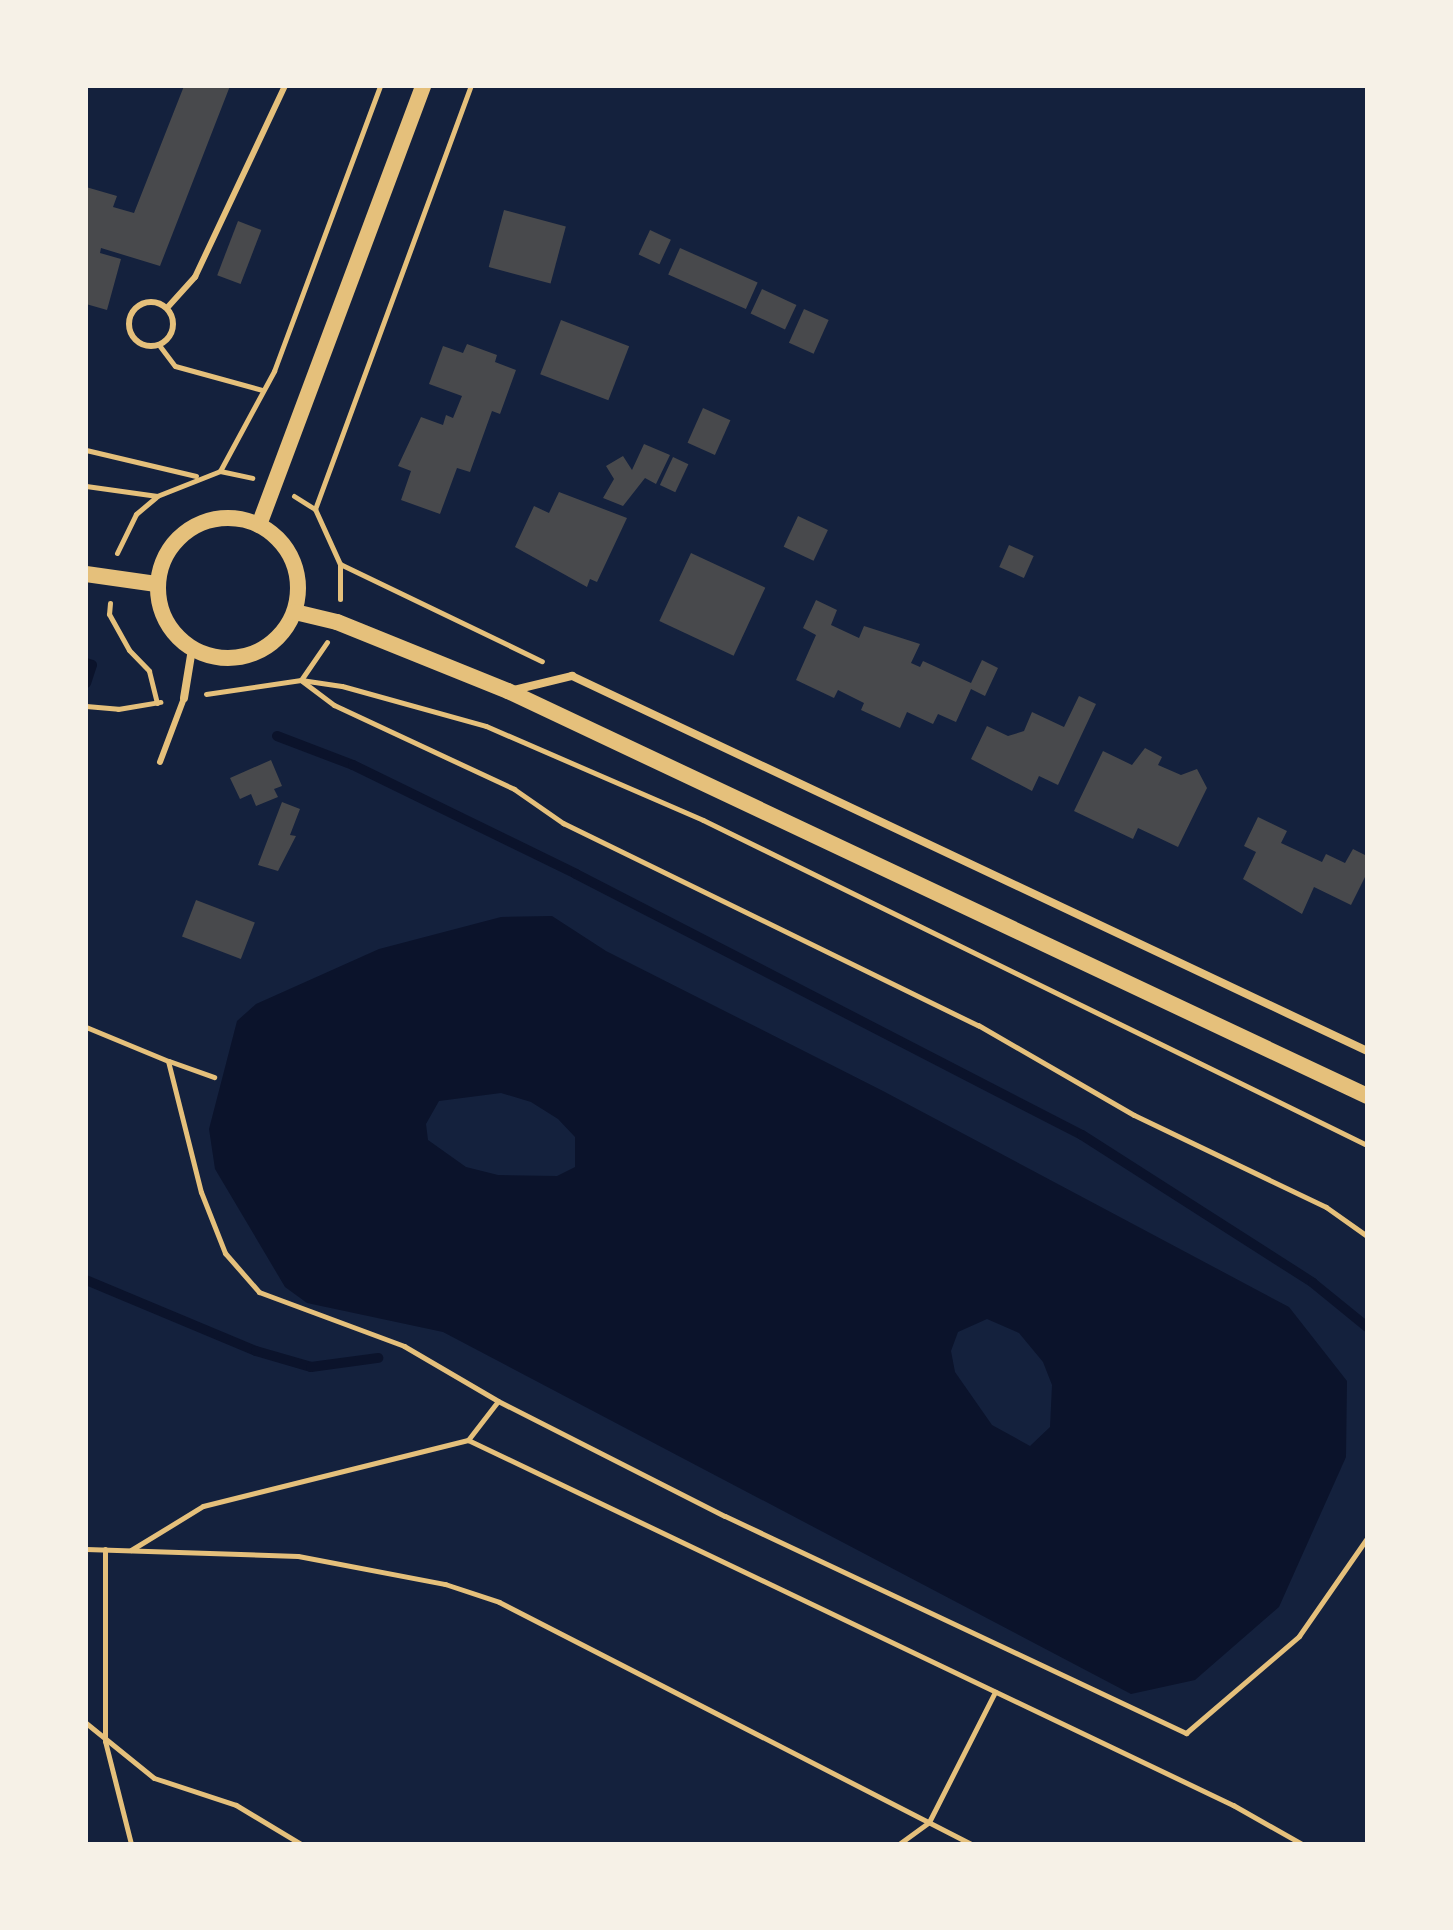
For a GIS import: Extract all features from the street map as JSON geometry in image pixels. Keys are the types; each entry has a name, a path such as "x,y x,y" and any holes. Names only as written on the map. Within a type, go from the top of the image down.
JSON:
{"main road":[{"path":"259,525 423,86"},
{"path":"216,519 259,525 289,553 298,592 295,612 270,645 252,655 211,657 192,649 165,619 156,584 165,557 195,526 216,519"},
{"path":"86,574 156,584"},
{"path":"295,612 337,622 508,691 1367,1096"}],"street":[{"path":"184,698 192,649"},
{"path":"508,691 572,676 1367,1051"}],"lane":[{"path":"167,308 195,277 285,86"},
{"path":"154,301 167,308 173,328 159,345 137,341 129,321 141,304 154,301"},
{"path":"160,762 184,698"}],"path":[{"path":"220,471 274,371 380,86"},
{"path":"315,509 471,86"},
{"path":"159,345 175,366 262,390"},
{"path":"86,450 197,476"},
{"path":"86,486 157,496 197,476 220,471 274,483 315,509 340,564 572,676"},
{"path":"301,680 334,705 514,789 563,823 978,1025 1134,1115 1326,1207 1367,1236"},
{"path":"86,706 118,709 301,680 342,686 486,726 703,820 1367,1145"},
{"path":"86,1027 214,1077"},
{"path":"168,1061 205,1205 225,1253 259,1292 404,1346 498,1401 725,1516 1186,1733 1299,1636 1367,1538"},
{"path":"131,1550 203,1506 468,1440 498,1401"},
{"path":"468,1440 995,1692 1302,1844"},
{"path":"86,1549 298,1556 445,1584 499,1602 971,1844"},
{"path":"105,1549 105,1741 131,1844"},
{"path":"899,1844 929,1822 995,1692"},
{"path":"86,1723 154,1778 236,1805 301,1844"}],"water":[{"path":"552,916 606,951 883,1091 1289,1307 1347,1381 1346,1457 1279,1607 1195,1680 1131,1694 443,1332 307,1303 285,1287 215,1169 209,1129 237,1021 256,1004 379,949 501,917","holes":["501,1093 531,1102 558,1119 575,1137 575,1167 557,1176 498,1175 466,1167 428,1140 426,1124 439,1101","987,1319 1019,1333 1043,1362 1052,1385 1050,1427 1030,1446 992,1425 955,1372 951,1351 958,1332"]}],"building":[{"path":"184,86 230,86 160,266 101,248 100,253 121,259 107,310 86,304 86,187 117,196 113,207 134,213"},
{"path":"504,210 566,227 551,284 489,267"},
{"path":"238,221 261,230 241,284 217,275"},
{"path":"650,230 671,240 659,264 639,254"},
{"path":"680,248 758,283 746,309 668,274"},
{"path":"762,289 796,305 785,330 751,313"},
{"path":"804,309 829,320 814,354 789,343"},
{"path":"561,320 629,346 608,400 540,374"},
{"path":"467,344 497,355 495,362 516,370 500,414 492,411 470,472 457,468 440,514 401,500 411,471 398,466 421,417 443,425 446,415 453,418 462,396 429,384 443,346 463,353"},
{"path":"703,408 730,420 715,455 688,443"},
{"path":"644,444 670,455 656,484 645,478 623,506 603,498 614,479 606,466 623,456 632,470"},
{"path":"673,457 688,464 675,492 660,485"},
{"path":"559,492 627,518 597,582 590,579 587,587 515,547 534,506 549,513"},
{"path":"798,516 828,530 814,561 784,547"},
{"path":"1009,545 1034,556 1024,578 999,567"},
{"path":"691,553 765,588 734,656 659,621"},
{"path":"816,600 837,610 831,625 859,638 864,626 920,644 911,663 920,667 923,661 971,683 982,660 998,668 985,696 971,689 956,722 938,714 933,724 907,712 900,728 861,710 864,703 838,690 834,698 796,680 816,635 803,628"},
{"path":"1079,696 1096,704 1058,785 1039,776 1032,791 971,759 987,726 1008,736 1024,731 1032,712 1064,727"},
{"path":"1145,748 1162,757 1158,765 1181,775 1197,769 1207,788 1178,847 1138,828 1133,839 1074,811 1103,751 1132,765"},
{"path":"271,760 282,786 274,789 278,797 256,806 251,794 240,799 230,778"},
{"path":"282,802 300,809 290,835 296,836 278,871 258,865"},
{"path":"1258,817 1287,831 1281,843 1322,862 1326,854 1345,863 1353,849 1367,856 1367,873 1351,905 1314,887 1302,914 1243,879 1256,852 1244,846"},
{"path":"196,900 255,923 241,959 182,936"}],"waterway":[{"path":"86,663 92,665 86,683"},
{"path":"277,736 353,765 576,874 1082,1135 1313,1283 1367,1327"},
{"path":"86,1280 256,1351 311,1367 378,1358"}]}
